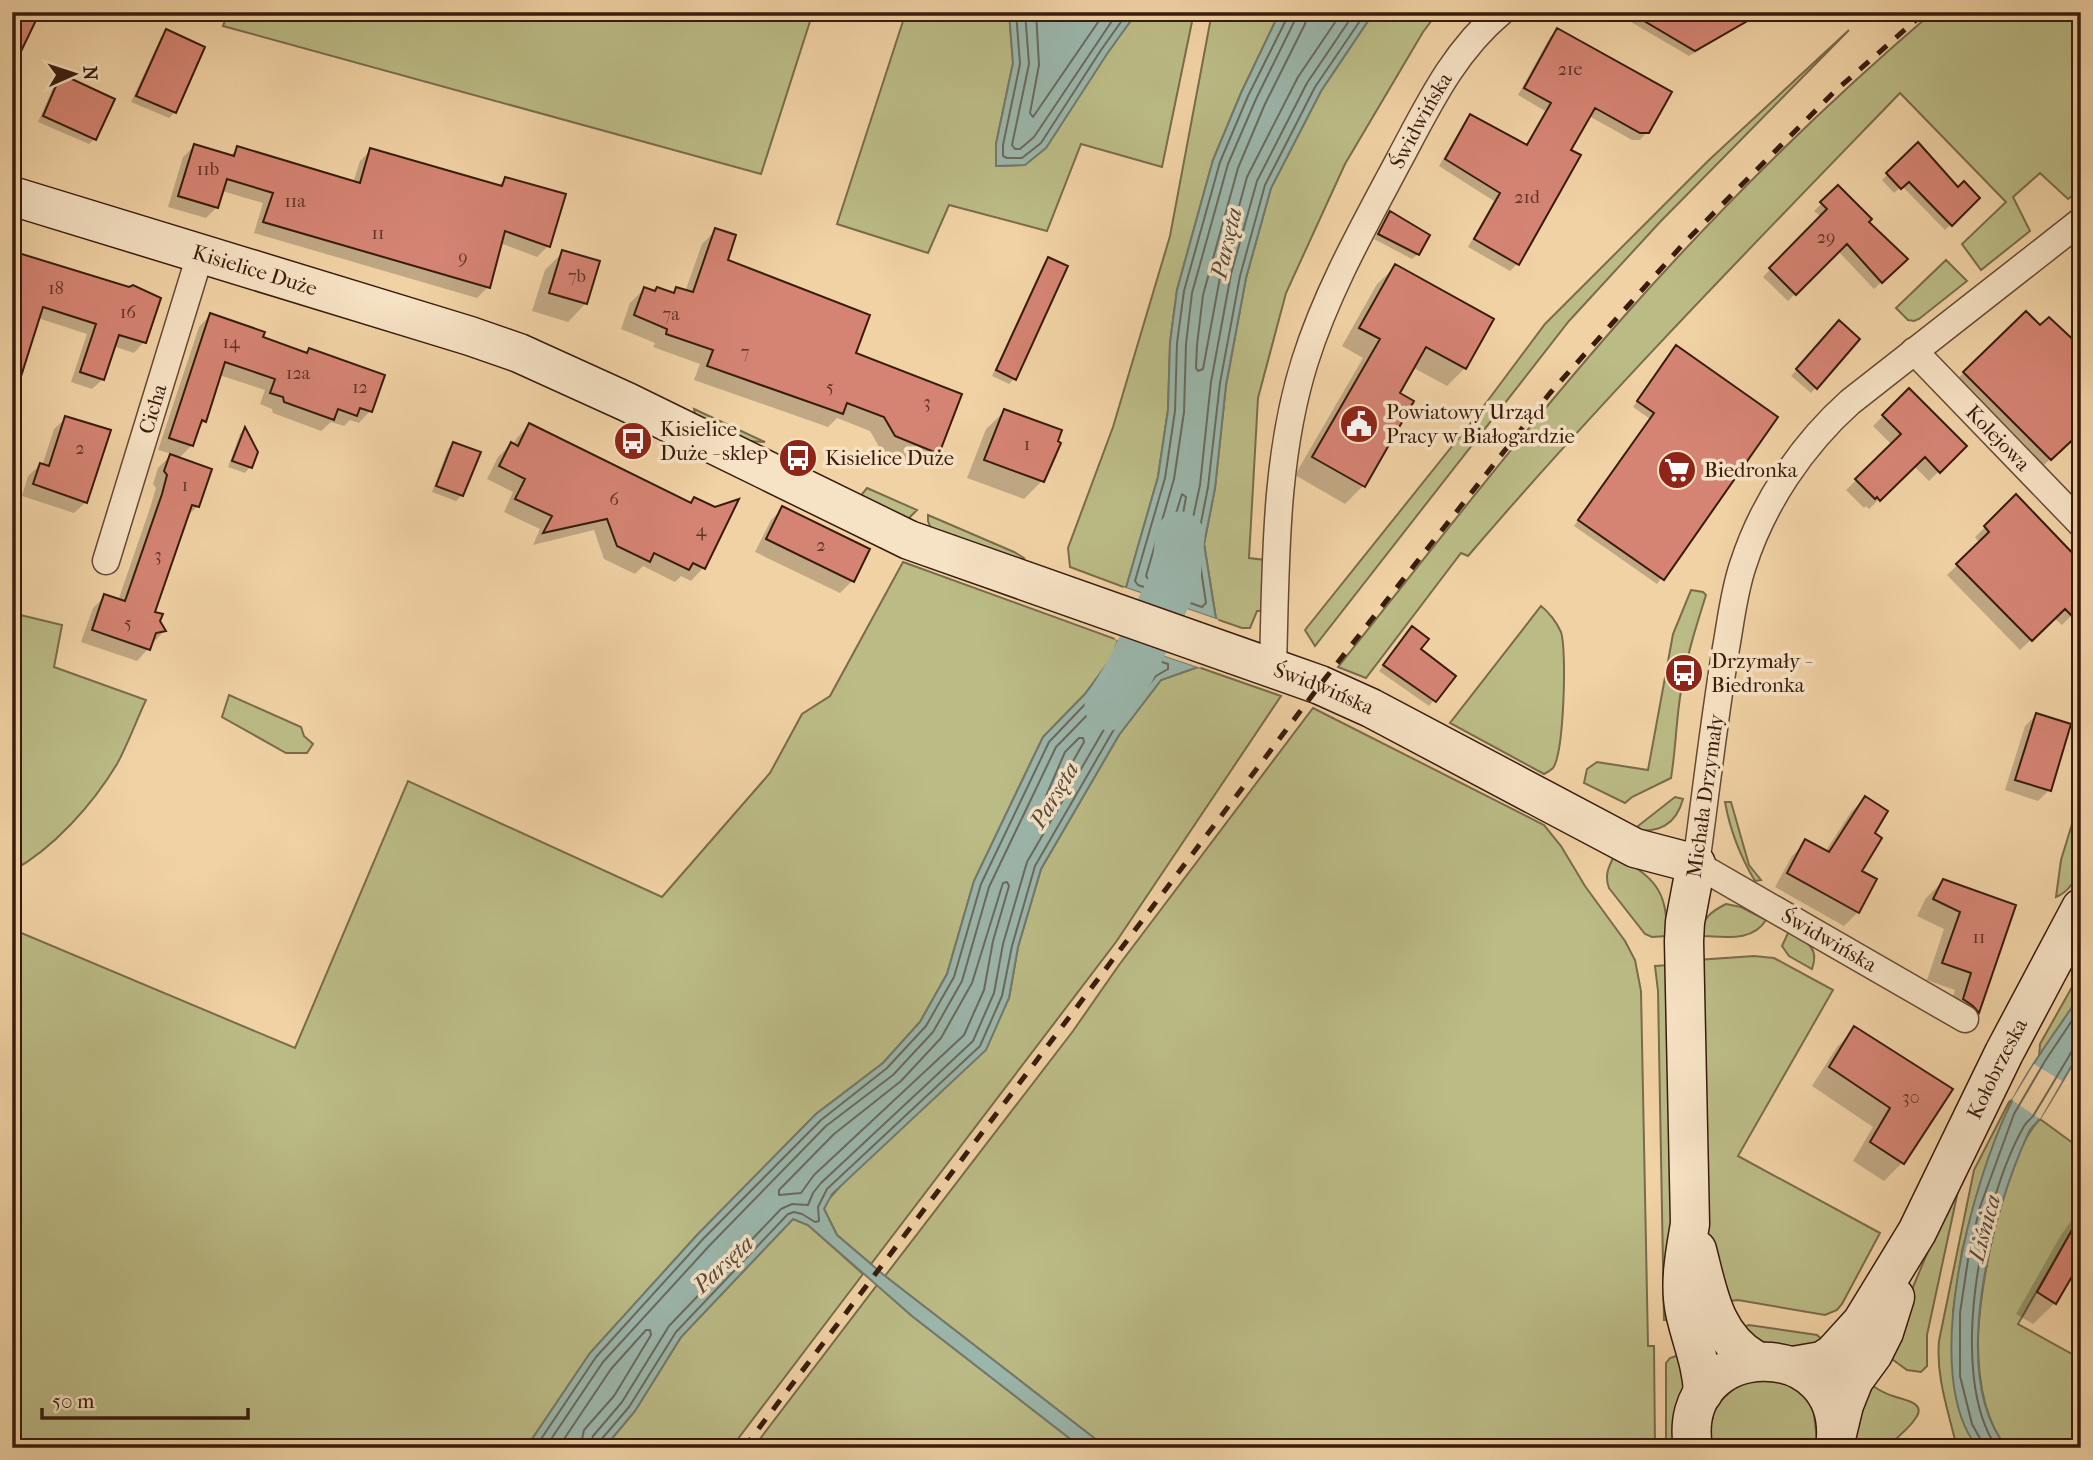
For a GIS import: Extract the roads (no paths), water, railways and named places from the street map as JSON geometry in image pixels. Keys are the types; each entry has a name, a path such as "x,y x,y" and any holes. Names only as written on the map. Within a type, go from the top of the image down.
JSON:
{"street":[{"name":"Świdwińska","path":"1501,12 1456,58 1438,87 1345,267 1305,361 1287,444 1279,508 1273,667 1371,708 1635,848 1696,864 1965,1019"},
{"name":"Kisielice Duże","path":"12,196 470,336 519,354 627,402 909,540 1273,667"},
{"name":"Michała Drzymały","path":"1703,1393 1700,1362 1689,1327 1683,1294 1683,1266 1690,1224 1685,922 1740,573 1754,537 1786,476 1821,431 1850,402 2081,221"},
{"name":"Cicha","path":"106,561 200,255"},
{"name":"Kolejowa","path":"1914,351 2081,524"},
{"name":"Kołobrzeska","path":"1793,1366 1822,1361 1840,1348 1862,1322 1917,1232 2004,1053 2081,908"},
{"name":"Michała Drzymały","path":"1690,1224 1707,1290 1723,1330 1740,1352 1755,1360"},
{"name":"Kołobrzeska","path":"1836,1441 1844,1405 1854,1380 1884,1332 1917,1232"},
{"path":"1693,1448 1692,1422 1703,1393 1726,1371 1755,1360 1781,1362 1806,1373 1826,1394 1832,1406 1836,1441"}],"water":[{"path":"1009,12 1137,12 1046,148 1025,165 996,166 996,144 1013,63"},
{"path":"1282,12 1374,12 1321,91 1271,188 1246,278 1226,385 1215,488 1204,544 1216,619 1126,588 1158,477 1168,410 1170,343 1177,290 1213,160 1241,93"},
{"path":"1118,640 1198,667 1161,680 1119,735 1041,869 1018,947 1009,998 986,1050 832,1194 824,1209 837,1235 885,1276 1107,1448 1082,1448 912,1316 808,1225 793,1219 681,1337 635,1411 604,1448 526,1448 590,1353 698,1234 816,1114 883,1063 920,1022 947,974 974,881 1043,737 1085,694 1113,656"},
{"name":"Liśnica","path":"2081,994 2081,1048 2047,1108 2029,1132 2015,1166 1990,1248 1978,1337 1980,1379 1989,1417 2007,1448 1978,1448 1961,1415 1952,1374 1952,1327 1968,1226 1981,1179 2011,1103 2035,1061"}],"waterway":[{"name":"Parsęta","path":"1109,706 1130,671 1176,577 1180,536"}],"railway":[{"path":"744,1448 1320,685 1550,393 1685,242 1833,93 1925,12"}],"place":[{"name":"Powiatowy Urząd Pracy w Białogardzie","path":"1359,424"},
{"name":"Kisielice Duże - sklep","path":"633,441"},
{"name":"Kisielice Duże","path":"798,458"},
{"name":"Biedronka","path":"1677,470"},
{"name":"Drzymały - Biedronka","path":"1684,673"}]}
